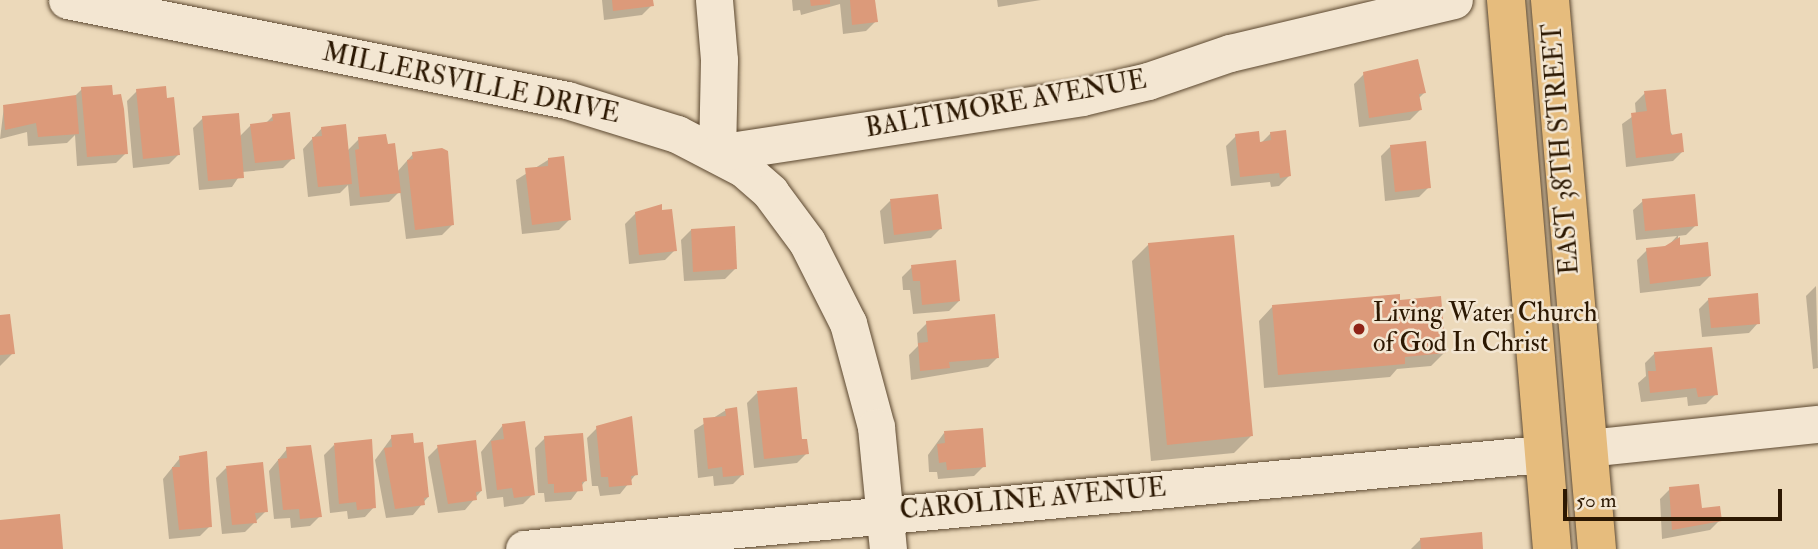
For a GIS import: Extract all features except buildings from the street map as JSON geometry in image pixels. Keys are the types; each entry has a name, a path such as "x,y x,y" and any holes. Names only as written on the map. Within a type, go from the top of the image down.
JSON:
{"main road":[{"name":"EAST 38TH STREET","path":"1506,0 1552,549"},
{"name":"EAST 38TH STREET","path":"1550,0 1597,549"}],"street":[{"name":"MILLERSVILLE DRIVE","path":"66,0 567,100 636,120 717,153 770,192 807,242 838,297 871,404 888,549"},
{"path":"714,0 719,60 717,153"},
{"name":"BALTIMORE AVENUE","path":"717,153 1082,96 1148,81 1230,53 1454,0"},
{"path":"1588,448 1818,424"},
{"name":"CAROLINE AVENUE","path":"524,549 884,513 1543,454"}],"place":[{"name":"Living Water Church of God In Christ","path":"1359,329"}]}
